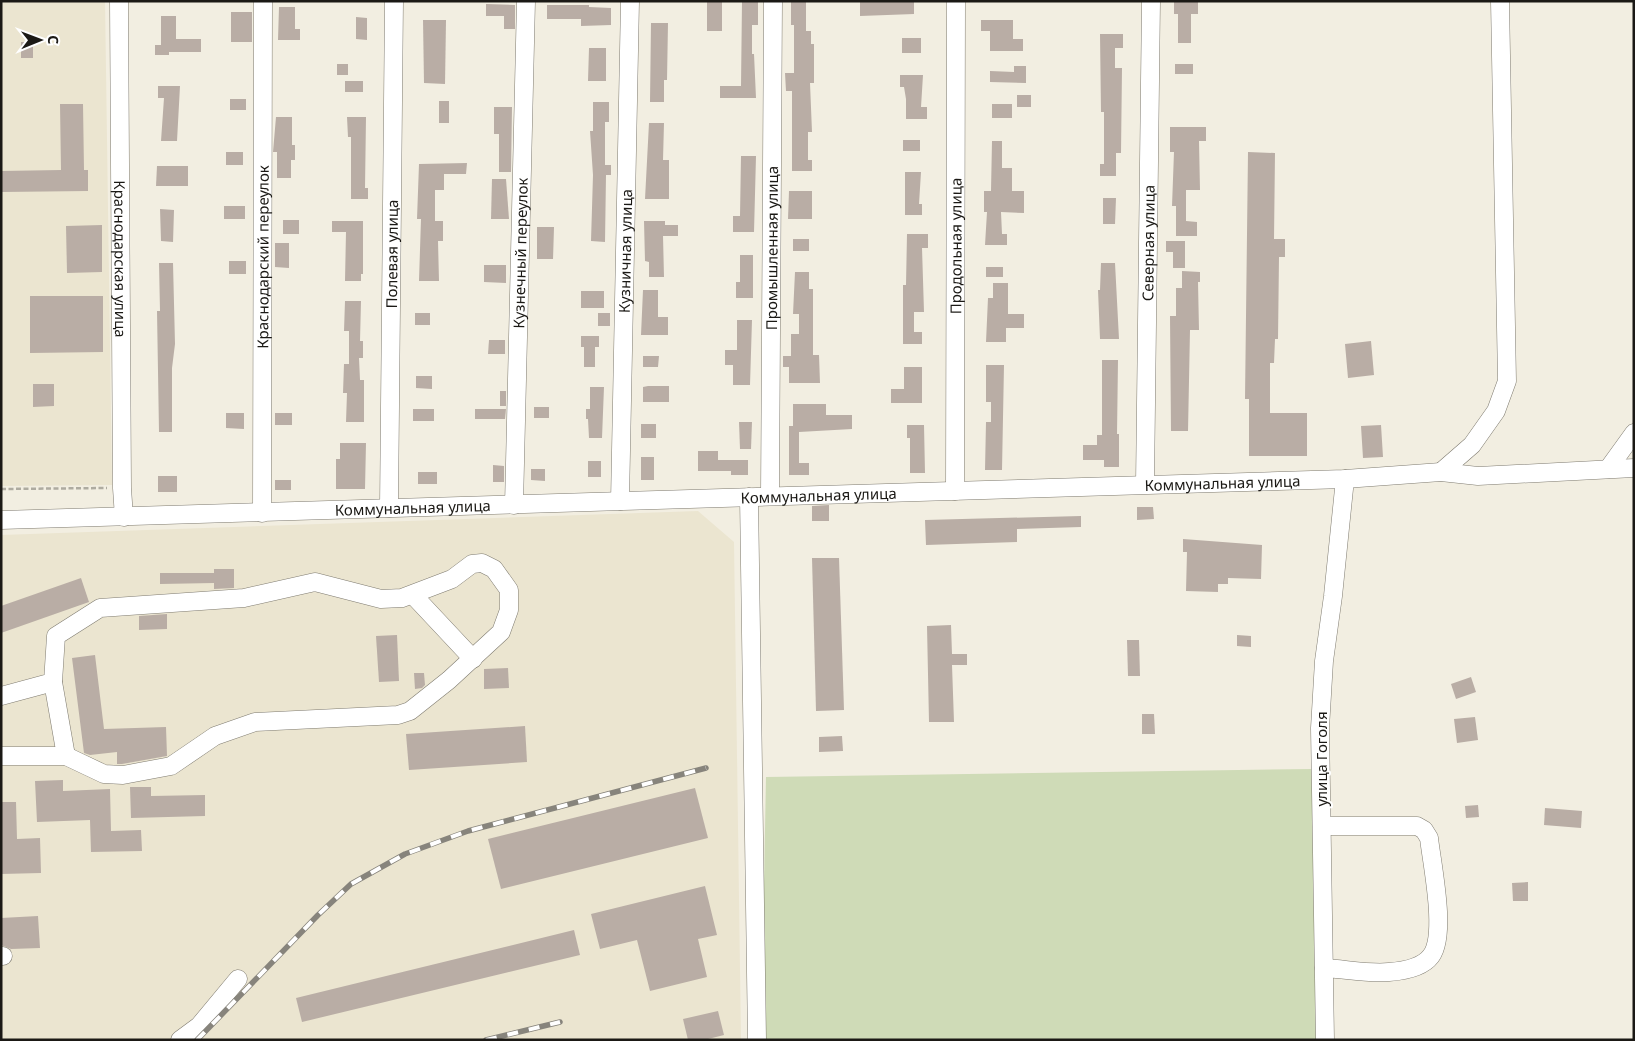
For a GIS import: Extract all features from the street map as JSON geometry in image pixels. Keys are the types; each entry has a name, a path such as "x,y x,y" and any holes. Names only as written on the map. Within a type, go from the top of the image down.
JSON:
{"street":[{"name":"Краснодарская улица","path":"119,1 122,488 124,517"},
{"name":"Краснодарский переулок","path":"262,513 263,1"},
{"name":"Полевая улица","path":"390,508 394,1"},
{"name":"Кузнечный переулок","path":"514,505 526,1"},
{"name":"Кузничная улица","path":"620,501 630,1"},
{"name":"Промышленная улица","path":"770,496 773,1"},
{"name":"Продольная улица","path":"955,491 956,1"},
{"name":"Северная улица","path":"1145,484 1151,1"},
{"path":"1441,472 1472,445 1492,418 1507,381 1500,1"},
{"path":"1608,469 1634,433"},
{"name":"Коммунальная улица","path":"1,520 1345,479 1441,472 1478,476 1634,468"},
{"name":"улица Гоголя","path":"1325,1040 1320,728 1324,661 1334,596 1345,479"},
{"path":"749,497 757,1040"},
{"path":"1,756 66,756 104,774 123,775 172,766 215,736 255,722 398,715 410,711 473,659 501,632 509,610 509,590 494,569 482,563 472,564 452,579 412,595 381,599 315,582 244,598 100,608 56,636 53,682 66,756"},
{"path":"412,595 473,659"},
{"path":"1,696 53,682"},
{"path":"1322,826 1417,826 1422,828 1429,838 1439,936 1433,954 1425,962 1407,970 1388,973 1324,968"},
{"path":"180,1040 199,1026 238,979"}],"path":[{"path":"1,489 122,488"}],"shaded area":[{"path":"1,1 105,1 112,485 1,486"},
{"path":"698,511 734,542 741,1040 1,1040 1,535"}],"green space":[{"path":"1312,769 1321,1040 761,1040 766,777"}],"building":[{"path":"707,1 722,1 722,31 707,31"},
{"path":"742,1 758,1 758,25 752,25 752,54 754,54 756,98 720,98 720,86 741,86"},
{"path":"791,1 806,1 806,31 811,31 811,44 814,44 814,83 810,83 812,132 808,132 808,160 812,160 812,171 792,171 792,91 786,91 785,73 794,73 794,25 791,25"},
{"path":"860,1 914,1 914,14 860,16"},
{"path":"1174,1 1198,1 1198,14 1191,14 1191,43 1178,43 1178,14 1174,14"},
{"path":"486,4 515,5 515,29 504,29 504,16 486,16"},
{"path":"547,5 589,5 589,7 611,8 611,25 581,26 581,19 547,19"},
{"path":"279,7 295,7 295,29 300,29 300,40 278,40"},
{"path":"231,12 252,12 252,42 231,42"},
{"path":"161,16 176,16 176,39 201,39 201,52 169,52 169,55 155,55 155,45 161,45"},
{"path":"356,17 367,18 367,40 356,39"},
{"path":"423,20 446,20 445,84 424,83"},
{"path":"981,20 1013,20 1013,39 1023,39 1023,51 990,51 990,31 981,31"},
{"path":"651,23 668,23 667,80 664,80 664,102 650,102"},
{"path":"1100,34 1123,34 1123,48 1115,48 1115,68 1122,68 1121,153 1116,153 1116,176 1100,176 1100,164 1104,164 1104,112 1101,112"},
{"path":"902,38 921,38 921,53 902,53"},
{"path":"21,42 33,42 33,58 21,58"},
{"path":"589,48 606,48 606,81 588,81"},
{"path":"337,64 348,64 348,75 337,75"},
{"path":"1175,64 1193,64 1193,74 1175,74"},
{"path":"1014,66 1026,66 1026,83 990,82 990,71 1014,72"},
{"path":"900,75 923,75 921,107 927,107 927,119 906,119 906,99 904,87 900,87"},
{"path":"345,81 363,81 363,92 345,92"},
{"path":"158,86 180,86 177,141 161,141 164,98 158,98"},
{"path":"1017,95 1031,95 1031,107 1017,107"},
{"path":"230,99 246,99 246,110 230,110"},
{"path":"439,101 449,101 449,123 439,123"},
{"path":"593,102 609,102 609,122 605,122 605,165 611,165 611,175 606,175 605,242 591,241 593,175 590,131 593,131"},
{"path":"60,104 83,104 84,170 88,170 88,191 2,192 1,171 61,170"},
{"path":"992,104 1012,104 1012,118 992,118"},
{"path":"494,107 512,107 511,172 499,172 499,134 494,134"},
{"path":"276,117 292,117 292,145 295,145 295,160 291,160 291,178 277,178 277,152 273,152"},
{"path":"347,117 366,117 365,188 368,188 368,199 351,199 351,137 348,137"},
{"path":"649,123 664,123 663,160 669,160 669,199 645,199"},
{"path":"1170,127 1206,127 1206,141 1199,141 1200,190 1186,190 1186,221 1197,222 1197,236 1176,236 1176,206 1172,206 1174,152 1170,152"},
{"path":"903,140 920,140 920,151 903,151"},
{"path":"992,141 1002,141 1002,168 1012,168 1012,191 1024,191 1024,213 1001,212 1002,234 1007,234 1007,245 985,245 987,212 984,212 984,191 991,191"},
{"path":"226,152 243,152 243,165 226,165"},
{"path":"1248,152 1275,153 1274,239 1285,239 1285,257 1279,257 1278,339 1275,339 1274,363 1270,363 1270,413 1307,413 1307,456 1249,456 1249,399 1245,399"},
{"path":"741,156 756,156 754,232 733,232 733,216 740,216"},
{"path":"467,163 466,174 444,174 444,190 435,190 435,221 443,221 443,241 438,241 439,281 419,281 421,219 417,219 419,164"},
{"path":"157,166 188,166 188,186 156,186"},
{"path":"905,172 921,172 919,204 922,204 922,215 905,215"},
{"path":"492,179 506,179 509,219 491,219"},
{"path":"789,191 812,191 812,219 788,219"},
{"path":"1103,198 1116,198 1115,224 1103,224"},
{"path":"224,206 245,206 245,219 224,219"},
{"path":"160,209 174,210 173,242 161,241"},
{"path":"283,220 299,220 299,234 283,234"},
{"path":"332,221 363,221 363,274 361,274 361,281 345,281 346,232 332,232"},
{"path":"644,221 665,221 665,225 678,225 678,236 663,236 664,277 649,277 649,262 645,261"},
{"path":"102,225 102,272 67,273 66,226"},
{"path":"537,227 554,227 553,259 537,259"},
{"path":"907,234 928,234 928,248 922,248 924,312 914,312 914,332 922,332 922,344 903,344 903,285 906,285"},
{"path":"793,239 809,239 809,251 793,251"},
{"path":"1166,241 1185,241 1185,268 1173,268 1173,252 1166,252"},
{"path":"275,243 289,243 289,268 275,267"},
{"path":"740,255 753,255 753,298 736,298 736,282 740,282"},
{"path":"229,261 246,261 246,274 229,274"},
{"path":"159,263 173,263 175,344 172,368 172,432 159,432 157,311 160,311"},
{"path":"1101,263 1115,263 1119,339 1100,339 1098,290 1100,290"},
{"path":"484,265 506,265 506,283 484,282"},
{"path":"986,267 1003,267 1003,277 986,277"},
{"path":"1182,271 1200,272 1200,282 1198,282 1199,330 1190,330 1188,431 1171,431 1170,316 1176,316 1176,288 1182,288"},
{"path":"795,272 809,272 809,289 813,289 813,355 819,355 820,383 789,383 789,367 783,367 783,356 791,356 791,334 799,334 799,314 793,314"},
{"path":"993,283 1008,283 1008,314 1024,314 1024,328 1006,328 1006,342 986,342 988,298 993,298"},
{"path":"643,290 658,290 658,317 668,317 668,335 641,335"},
{"path":"581,291 604,291 604,308 581,308"},
{"path":"30,296 103,296 103,352 30,353"},
{"path":"345,301 361,301 360,341 363,341 363,358 359,358 360,380 364,380 364,422 346,422 347,393 343,393 344,364 349,364 349,331 344,331"},
{"path":"415,313 430,313 430,325 415,325"},
{"path":"598,313 610,313 610,326 598,326"},
{"path":"737,320 752,320 750,385 733,385 733,365 725,365 725,350 737,350"},
{"path":"581,336 599,336 599,347 595,347 595,367 584,367 584,347 581,347"},
{"path":"489,340 505,340 505,354 488,354"},
{"path":"1371,341 1374,375 1348,378 1345,344"},
{"path":"643,356 659,356 658,367 643,367"},
{"path":"1102,360 1118,360 1117,434 1119,434 1119,467 1104,467 1104,460 1083,460 1083,445 1097,445 1097,435 1102,435"},
{"path":"986,365 1004,365 1002,470 985,470 986,422 991,422 991,402 986,402"},
{"path":"904,367 922,367 922,403 891,403 891,389 904,389"},
{"path":"416,376 432,376 432,389 416,388"},
{"path":"33,384 54,384 54,406 33,407"},
{"path":"669,386 669,402 643,402 643,387"},
{"path":"590,387 604,387 602,438 589,438 586,409 590,409"},
{"path":"500,391 506,391 506,406 500,406"},
{"path":"793,404 826,404 826,415 852,415 852,429 799,432 799,463 809,463 809,475 789,475 789,426 793,426"},
{"path":"534,407 549,407 549,418 534,418"},
{"path":"413,409 434,409 434,421 413,421"},
{"path":"475,409 506,409 505,419 475,419"},
{"path":"226,413 244,413 244,429 226,428"},
{"path":"275,413 292,413 292,425 275,425"},
{"path":"739,422 752,422 751,449 740,449"},
{"path":"641,424 656,424 656,438 641,438"},
{"path":"907,425 924,425 925,473 910,473 910,438 907,438"},
{"path":"1381,425 1383,457 1363,458 1361,426"},
{"path":"340,443 366,443 365,489 336,489 336,459 340,459"},
{"path":"698,451 718,451 718,460 748,460 748,475 731,475 731,471 698,471"},
{"path":"641,457 654,457 654,480 641,480"},
{"path":"588,461 601,461 601,477 588,477"},
{"path":"493,465 504,466 504,482 493,482"},
{"path":"531,469 545,469 545,481 531,480"},
{"path":"418,472 437,472 437,484 418,484"},
{"path":"158,476 177,476 177,492 158,492"},
{"path":"275,480 291,480 291,490 275,490"},
{"path":"829,505 829,521 812,521 812,506"},
{"path":"1137,507 1153,507 1154,519 1137,520"},
{"path":"1081,516 1081,527 1017,529 1017,542 926,545 925,520"},
{"path":"1183,539 1262,545 1261,579 1228,578 1228,584 1218,584 1218,592 1186,591 1187,552 1183,552"},
{"path":"812,558 839,558 844,710 816,711"},
{"path":"214,569 234,569 234,588 214,589 214,583 160,584 160,573 214,573"},
{"path":"81,578 89,602 1,633 1,606"},
{"path":"167,614 167,629 139,630 139,616"},
{"path":"951,625 952,654 967,654 967,665 952,665 954,722 929,722 927,626"},
{"path":"397,635 399,681 379,682 376,636"},
{"path":"1237,635 1251,636 1251,647 1237,646"},
{"path":"1127,640 1139,640 1140,676 1128,676"},
{"path":"95,655 104,729 166,727 167,756 117,764 117,752 90,755 84,753 72,658"},
{"path":"508,668 509,688 484,689 484,669"},
{"path":"414,673 424,673 425,685 422,688 415,689"},
{"path":"1471,677 1476,692 1456,699 1451,684"},
{"path":"1142,714 1154,714 1155,734 1142,734"},
{"path":"1475,717 1478,740 1457,743 1454,719"},
{"path":"525,726 527,762 409,770 406,734"},
{"path":"842,736 843,751 819,752 819,737"},
{"path":"63,780 63,791 110,789 111,831 141,830 142,851 91,852 90,820 37,822 35,781"},
{"path":"130,787 151,787 151,796 205,795 205,816 131,818"},
{"path":"695,788 708,838 501,889 488,839"},
{"path":"1,802 16,802 17,839 40,838 41,873 1,874"},
{"path":"1478,805 1479,817 1466,818 1465,806"},
{"path":"1545,808 1582,811 1581,828 1544,825"},
{"path":"1528,882 1528,901 1513,901 1512,883"},
{"path":"705,886 717,935 698,939 707,977 650,991 637,940 600,949 591,914"},
{"path":"38,916 40,948 11,949 1,945 1,918"},
{"path":"574,930 580,955 302,1022 296,998"},
{"path":"718,1011 724,1035 704,1040 688,1040 683,1019"}],"railway":[{"path":"197,1040 318,915 351,884 405,854 468,831 706,768"},
{"path":"486,1040 560,1022"}]}
